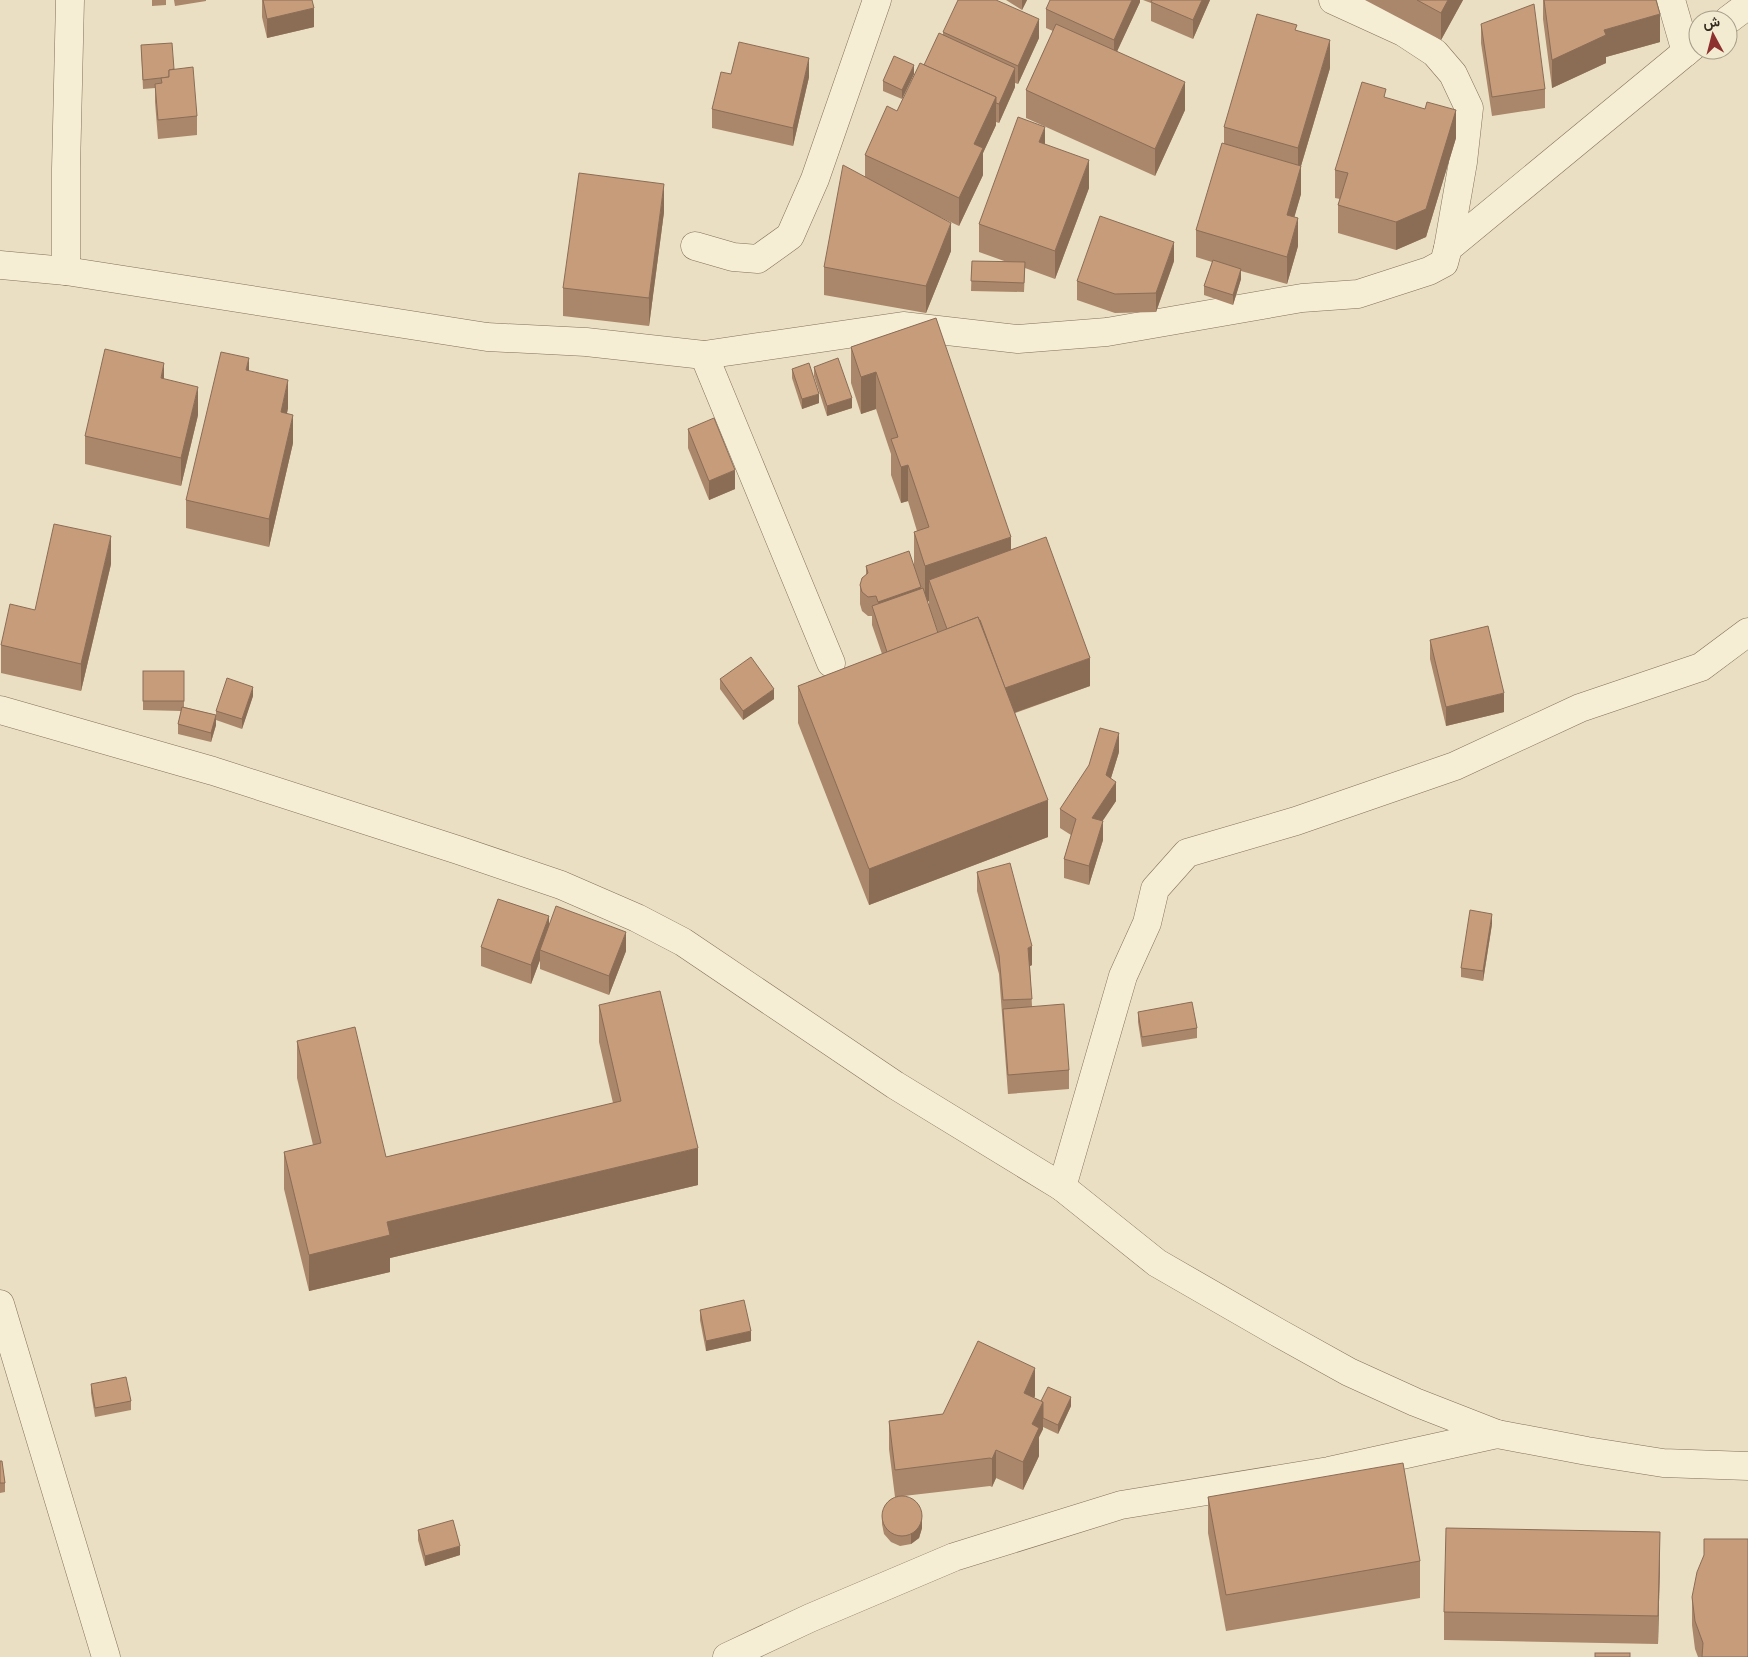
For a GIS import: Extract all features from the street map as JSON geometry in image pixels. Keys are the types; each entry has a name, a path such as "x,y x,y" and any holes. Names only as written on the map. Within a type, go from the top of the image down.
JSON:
{"street":[{"path":"66,271 66,169 70,0"},
{"path":"695,246 733,257 758,259 790,236 815,179 877,0"},
{"path":"0,265 66,271 487,337 586,342 704,355 903,326 1018,339 1107,332 1302,298 1358,294 1428,271 1444,263 1463,162 1470,108 1453,74 1435,53 1403,32 1334,0"},
{"path":"1671,0 1688,38"},
{"path":"1738,12 1748,4"},
{"path":"1448,248 1688,50"},
{"path":"704,355 831,663"},
{"path":"1062,1187 1123,976 1147,923 1154,889 1187,853 1296,821 1455,766 1580,708 1701,667 1748,632"},
{"path":"0,710 213,770 562,885 637,918 683,942 895,1085 1062,1187 1157,1263 1349,1372 1415,1402 1497,1434 1663,1463 1748,1466"},
{"path":"0,1304 106,1657"},
{"path":"727,1657 810,1618 954,1557 1121,1505 1329,1471 1497,1434"}],"building":[{"path":"263,0 312,0 314,8 267,19"},
{"path":"958,0 996,0 1039,19 1018,66 943,32"},
{"path":"1050,0 1132,0 1114,40 1046,9"},
{"path":"1152,0 1202,0 1193,20 1151,2"},
{"path":"1417,0 1448,0 1441,13"},
{"path":"1544,0 1656,0 1660,14 1604,30 1606,35 1552,60"},
{"path":"1534,4 1545,89 1492,97 1481,24"},
{"path":"1257,14 1297,25 1295,30 1330,40 1298,148 1224,127"},
{"path":"1056,24 1185,82 1155,149 1026,90"},
{"path":"939,33 1015,68 999,104 996,103 996,97 924,65"},
{"path":"739,42 809,58 793,128 712,109 721,72 731,74"},
{"path":"172,43 174,69 169,70 169,77 143,80 141,45"},
{"path":"894,56 914,65 902,90 883,81"},
{"path":"920,63 996,97 974,144 983,148 959,198 865,155 887,106 897,111"},
{"path":"193,67 197,116 158,120 155,84 162,83 161,78 169,77 169,70"},
{"path":"1362,82 1386,89 1384,97 1425,109 1427,102 1456,110 1426,209 1396,222 1338,205 1348,173 1335,170"},
{"path":"1018,117 1045,127 1039,142 1089,160 1055,251 979,224"},
{"path":"1222,143 1301,166 1287,215 1298,218 1287,257 1196,230"},
{"path":"843,165 951,223 926,286 824,267"},
{"path":"579,173 664,184 649,298 563,288"},
{"path":"1100,216 1174,242 1156,293 1115,294 1077,281"},
{"path":"1213,260 1241,269 1233,295 1204,286"},
{"path":"972,261 1025,262 1024,283 971,281"},
{"path":"936,318 1011,537 925,566 914,532 929,527 908,465 901,467 891,439 898,437 876,372 861,377 851,347"},
{"path":"105,349 164,363 161,378 198,387 181,458 85,436"},
{"path":"221,352 249,358 246,370 288,380 281,412 293,415 269,519 186,500"},
{"path":"838,358 852,398 827,406 814,367"},
{"path":"809,363 819,394 802,399 792,369"},
{"path":"714,418 735,470 709,481 688,429"},
{"path":"54,524 111,536 81,664 1,645 10,604 35,610"},
{"path":"1046,537 1090,658 1005,688 978,617 947,629 929,580"},
{"path":"909,551 921,587 878,602 876,596 868,597 862,592 860,585 862,578 868,573 866,566"},
{"path":"923,588 938,633 887,652 872,606"},
{"path":"978,617 1048,800 869,869 798,686"},
{"path":"1488,626 1504,693 1446,707 1430,640"},
{"path":"751,657 774,689 743,711 720,679"},
{"path":"143,671 184,671 184,701 143,701"},
{"path":"227,678 253,687 242,719 216,711"},
{"path":"182,707 216,715 211,733 178,724"},
{"path":"1100,728 1119,733 1106,775 1116,782 1092,818 1103,821 1089,866 1064,859 1076,819 1060,809 1089,765"},
{"path":"1010,863 1032,946 1028,948 1032,999 1003,1000 999,955 977,872"},
{"path":"498,899 549,916 531,965 481,947"},
{"path":"556,906 626,932 609,976 540,950"},
{"path":"1470,910 1492,914 1483,971 1461,968"},
{"path":"660,991 698,1148 387,1222 390,1235 309,1255 284,1152 321,1143 297,1041 355,1027 386,1157 621,1101 599,1005"},
{"path":"1192,1002 1197,1028 1142,1037 1138,1012"},
{"path":"1064,1004 1069,1070 1008,1075 1003,1009"},
{"path":"744,1300 751,1331 706,1341 700,1310"},
{"path":"978,1341 1035,1368 1024,1393 1043,1402 1032,1424 1039,1428 1023,1462 996,1450 992,1459 895,1470 889,1421 943,1414"},
{"path":"126,1377 131,1401 95,1408 91,1384"},
{"path":"1048,1387 1071,1397 1058,1425 1043,1418 1043,1402 1041,1401"},
{"path":"0,1461 2,1461 5,1483 0,1483"},
{"path":"1403,1463 1420,1561 1226,1595 1208,1497"},
{"path":"902,1496 916,1502 922,1516 916,1530 902,1536 888,1530 882,1516 888,1502"},
{"path":"453,1520 460,1546 425,1556 418,1530"},
{"path":"1446,1528 1660,1532 1658,1616 1444,1612"},
{"path":"1704,1539 1748,1539 1748,1657 1702,1657 1703,1643 1695,1621 1692,1597 1697,1572 1704,1555"},
{"path":"1595,1653 1630,1653 1630,1657 1595,1657"}]}
